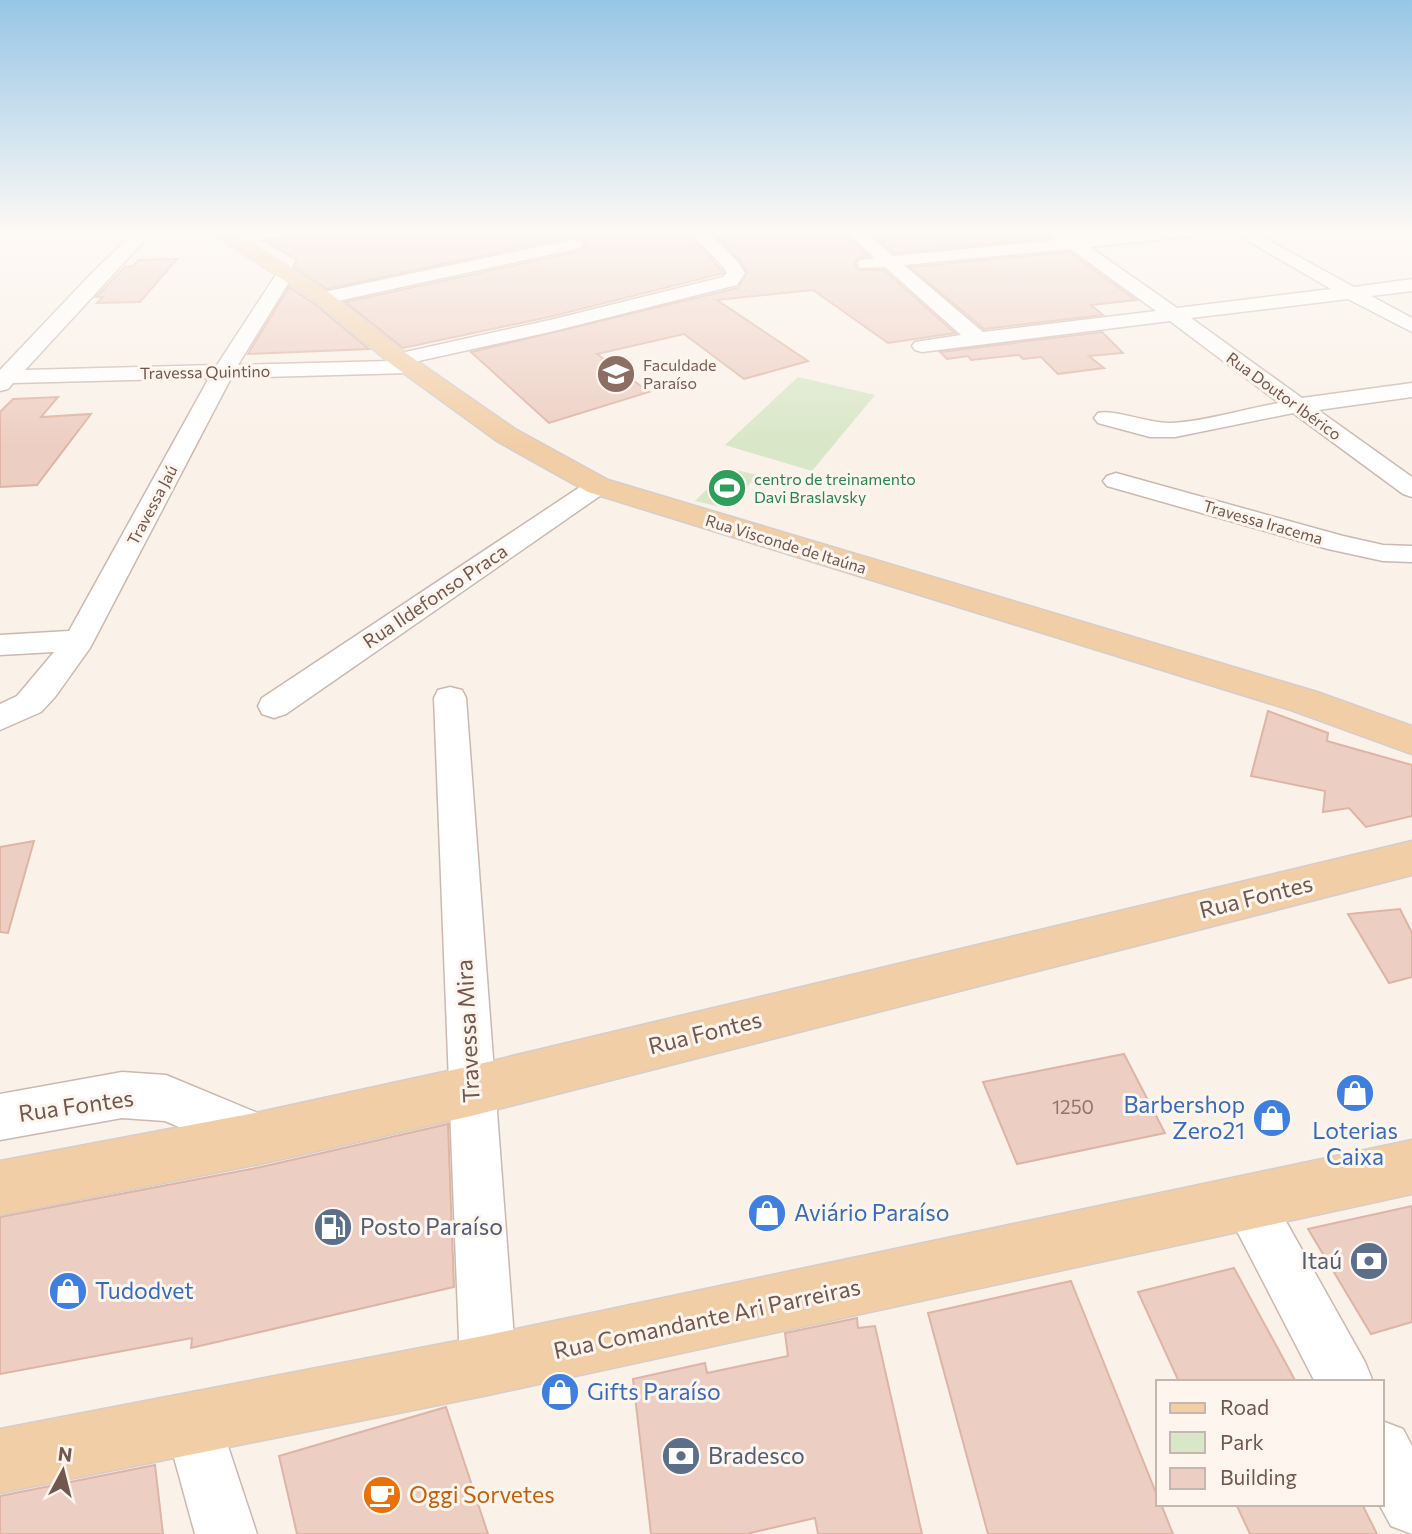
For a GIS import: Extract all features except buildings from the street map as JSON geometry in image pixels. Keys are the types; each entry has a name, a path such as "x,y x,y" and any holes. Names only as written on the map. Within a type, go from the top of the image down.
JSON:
{"main road":[{"name":"Rua Visconde de Itaúna","path":"328,302 404,363 506,435 598,486 1304,701 1412,740"},
{"name":"Rua Fontes","path":"260,1138 471,1091 1412,858"},
{"path":"0,1188 260,1138"},
{"name":"Rua Comandante Ari Parreiras","path":"0,1461 488,1364 1016,1254 1412,1167"}],"street":[{"path":"2,379 74,302"},
{"name":"Travessa Jaú","path":"0,718 29,704 44,689 79,641 223,372 268,302"},
{"name":"Travessa Quintino","path":"2,379 404,363 648,302"},
{"path":"935,302 978,339"},
{"name":"Rua Doutor Ibérico","path":"1155,302 1296,407 1412,489"},
{"path":"922,346 1289,302"},
{"path":"1371,302 1412,326"},
{"path":"1106,418 1150,430 1175,430 1296,407 1412,390"},
{"name":"Travessa Iracema","path":"1116,481 1338,543 1383,552 1412,554"},
{"name":"Rua Ildefonso Praca","path":"274,706 598,486"},
{"path":"0,645 79,641"},
{"name":"Travessa Mira","path":"450,698 488,1364"},
{"name":"Rua Fontes","path":"0,1117 122,1096 166,1098 260,1138"},
{"path":"1247,1202 1344,1380"},
{"path":"193,1421 226,1534"},
{"path":"1384,1454 1412,1505"}],"green space":[{"path":"798,377 875,395 812,471 725,445"},
{"name":"centro de treinamento Davi Braslavsky","path":"728,468 757,475 729,509 695,501"}],"place":[{"name":"Faculdade Paraíso","path":"616,374"},
{"name":"centro de treinamento Davi Braslavsky","path":"727,488"},
{"name":"Loterias Caixa","path":"1355,1093"},
{"name":"Barbershop Zero21","path":"1272,1118"},
{"name":"Aviário Paraíso","path":"767,1213"},
{"name":"Posto Paraíso","path":"333,1227"},
{"name":"Itaú","path":"1369,1261"},
{"name":"Tudodvet","path":"68,1291"},
{"name":"Gifts Paraíso","path":"560,1392"},
{"name":"Bradesco","path":"681,1456"},
{"name":"Oggi Sorvetes","path":"382,1495"}]}
